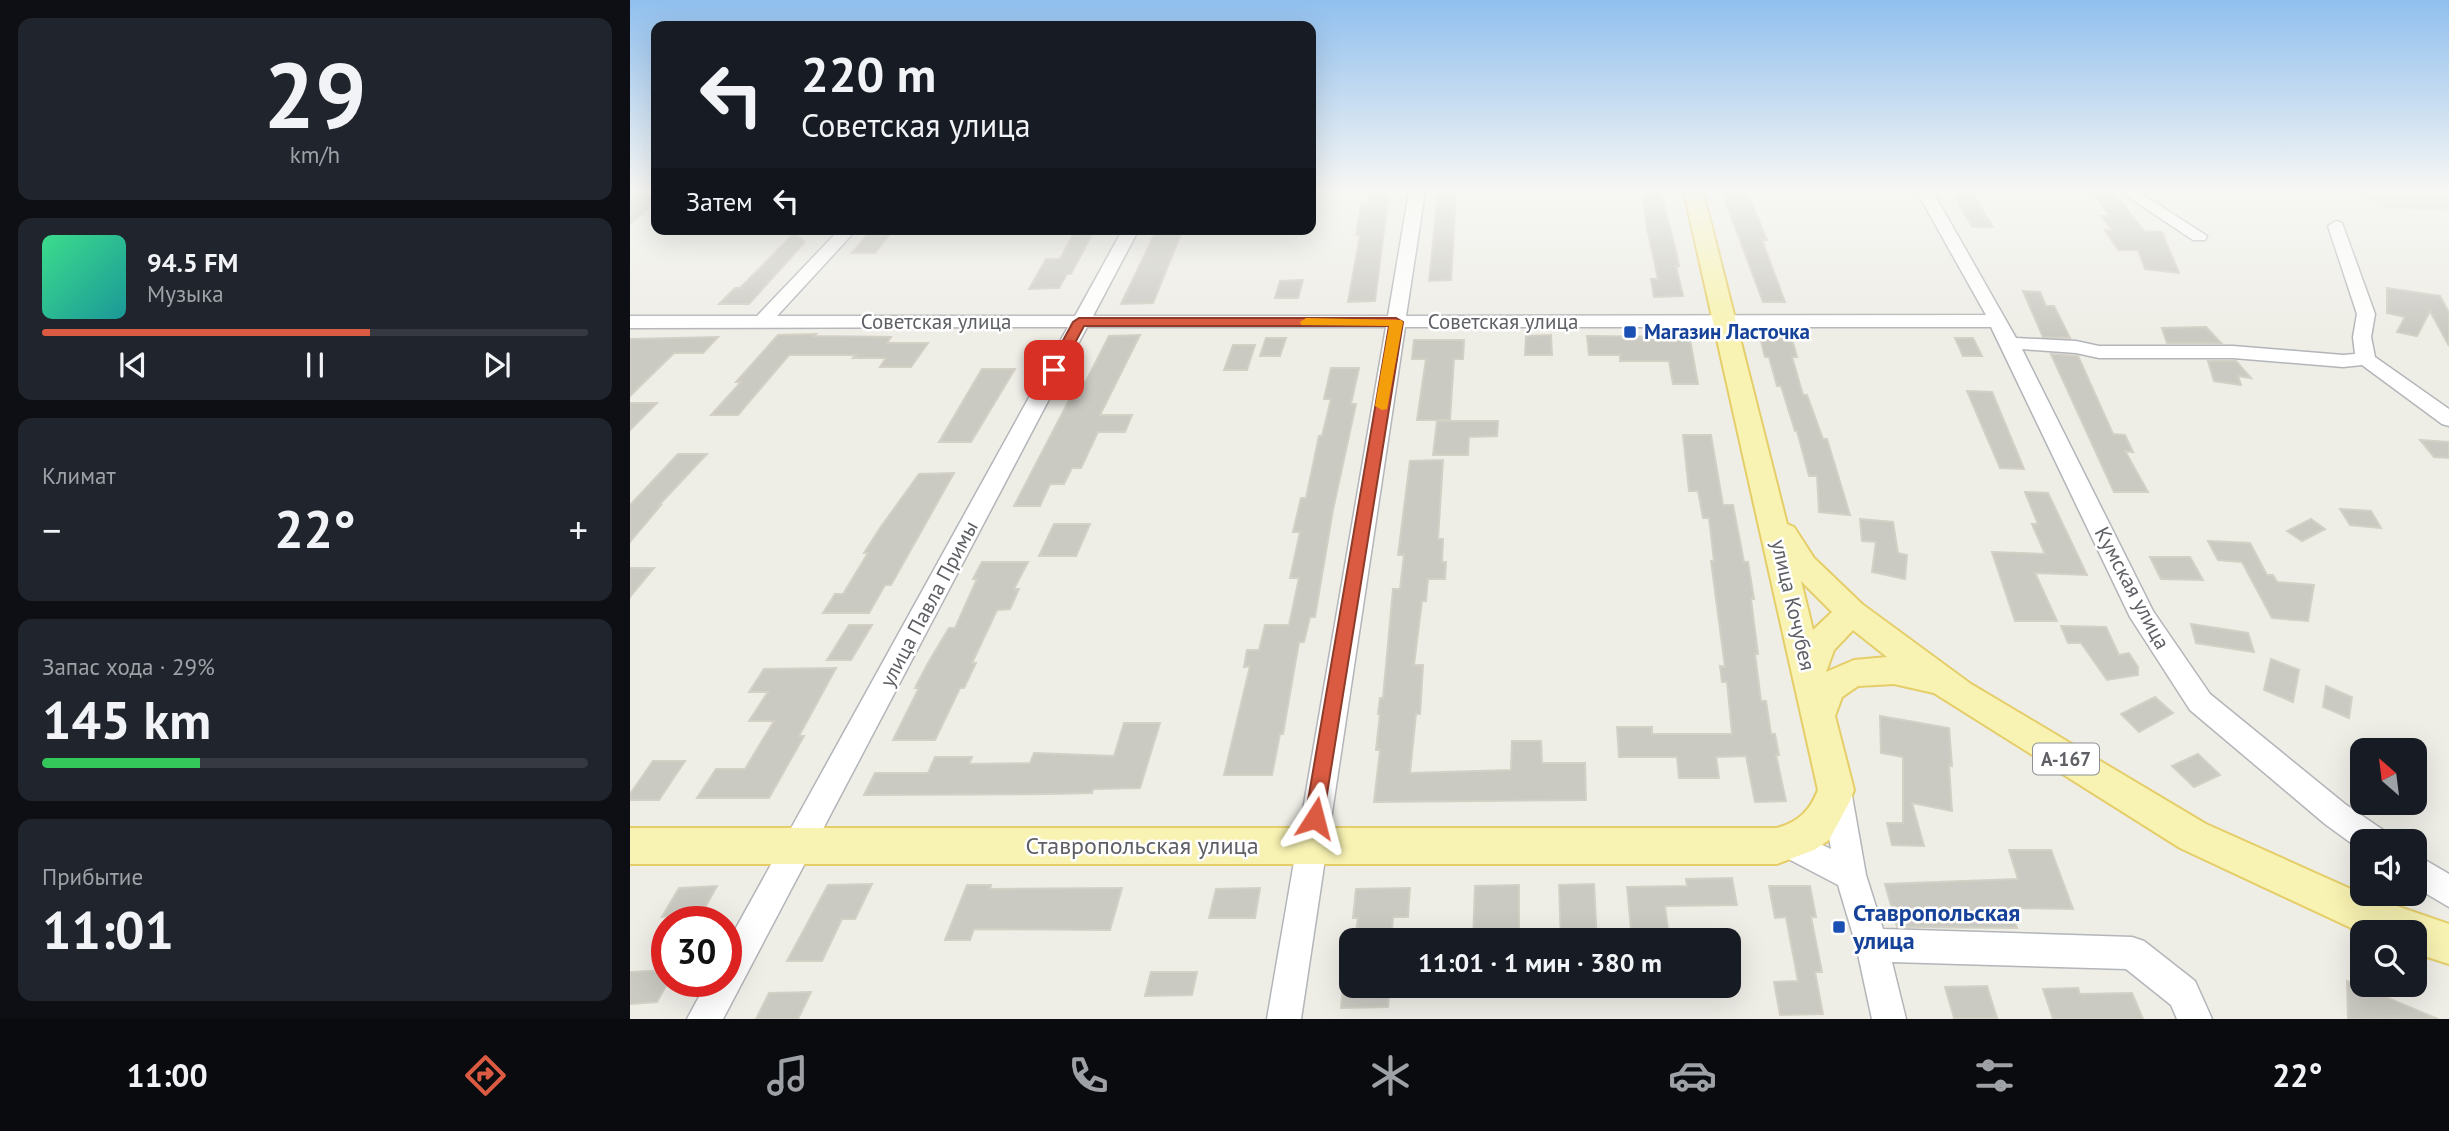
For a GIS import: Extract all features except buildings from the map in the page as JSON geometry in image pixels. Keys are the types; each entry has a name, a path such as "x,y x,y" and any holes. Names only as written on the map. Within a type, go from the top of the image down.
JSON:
{"main road":[{"name":"улица Кочубея","path":"1704,240 1836,790"},
{"name":"А-167","path":"1772,514 1804,566 1851,612 1959,694 2193,836 2378,920"},
{"path":"1809,674 1821,643 1851,612"},
{"path":"1819,715 1831,686 1847,677 1872,670 1891,669 1924,677 1959,694"},
{"name":"Ставропольская улица","path":"630,846 1777,846 1803,839 1826,818 1836,790"},
{"name":"А-167","path":"2427,937 2449,944"}],"street":[{"path":"762,322 839,240"},
{"name":"улица Павла Примы","path":"742,951 1079,322 1126,240"},
{"path":"1284,1019 1409,240"},
{"name":"Кумская улица","path":"1952,240 1998,321 2143,617 2200,702 2356,829"},
{"path":"2341,240 2366,314 2362,337 2366,359"},
{"name":"Советская улица","path":"630,321 1998,321"},
{"path":"2009,343 2076,347 2099,352 2232,352 2343,361 2366,359 2449,419"},
{"name":"улица Кочубея","path":"1836,790 1851,875 1872,945 1889,1019"},
{"path":"1788,843 1851,875"},
{"path":"2427,877 2449,892"},
{"path":"1872,945 2132,953 2183,993 2195,1019"},
{"name":"улица Павла Примы","path":"704,1019 716,997"}],"slow traffic":[{"path":"1306,322 1396,322 1382,406"}],"place":[{"name":"Магазин Ласточка","path":"1630,332"},
{"name":"Ставропольская улица","path":"1839,927"}],"route":[{"path":"1054,370 1079,322 1396,322 1315,818"}]}
